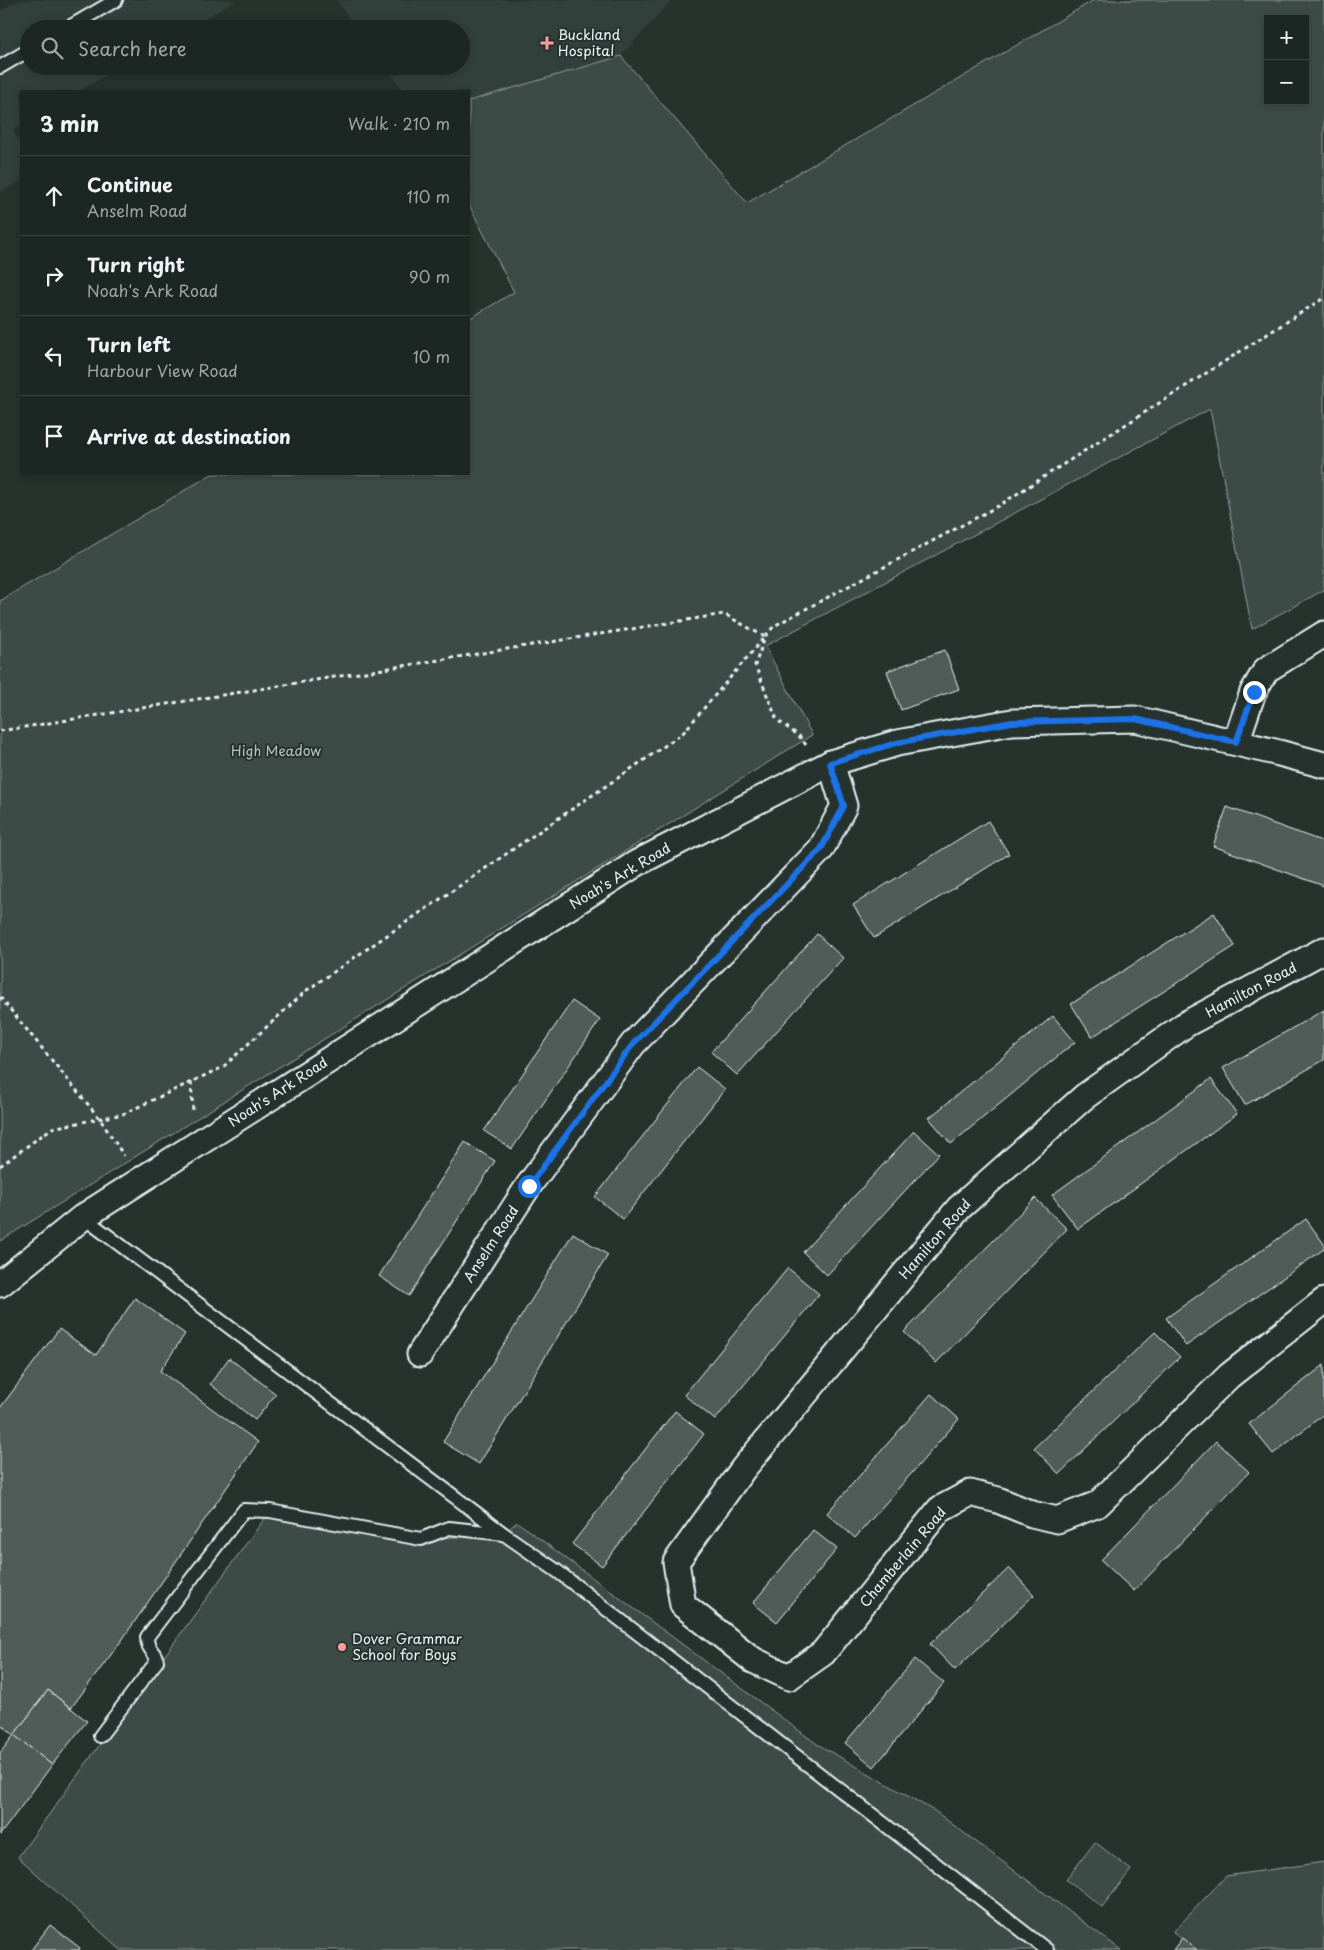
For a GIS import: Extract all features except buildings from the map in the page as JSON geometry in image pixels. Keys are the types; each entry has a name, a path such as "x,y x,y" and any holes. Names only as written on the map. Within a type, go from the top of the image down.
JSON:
{"street":[{"path":"1236,742 1254,692 1266,670 1324,634"},
{"name":"Noah's Ark Road","path":"0,1284 83,1217 637,863 827,765 896,743 1012,722 1135,719 1236,742 1324,765"},
{"name":"Anselm Road","path":"420,1354 529,1186 633,1044 821,849 844,806 827,765"},
{"name":"Hamilton Road","path":"683,1605 676,1562 743,1468 959,1208 1084,1097 1178,1030 1324,950"},
{"name":"Chamberlain Road","path":"683,1605 753,1660 789,1677 823,1653 940,1509 970,1493 998,1500 1032,1514 1057,1520 1098,1504 1229,1376 1324,1301"}],"lane":[{"path":"82,20 116,0"},
{"path":"0,67 20,55"},
{"path":"83,1217 504,1534 557,1571 1047,1950"},
{"path":"100,1736 157,1661 147,1646 147,1637 244,1510 270,1511 421,1539 449,1528 504,1534"}],"path":[{"path":"0,1166 52,1128 123,1114 223,1067 307,990 682,734 774,626 998,506 1324,298"},
{"path":"0,730 724,614 764,637"},
{"path":"764,637 756,665 777,720 799,736 827,765"},
{"path":"0,997 100,1119 141,1180"}],"shaded area":[{"path":"19,0 236,0 202,20 20,20 20,75 107,75 81,90 20,90 20,126 13,130 20,142 20,182 0,193 0,11"},
{"name":"Buckland Hospital","path":"336,0 672,0 621,56 470,101 470,90 403,90 392,75 470,75 470,20 350,20"}],"green space":[{"name":"High Meadow","path":"1094,0 1324,0 1324,590 1252,629 1210,409 765,646 812,735 0,1241 0,601 210,475 470,475 470,318 514,292 470,207 470,101 621,56 747,203"},
{"name":"Dover Grammar School for Boys","path":"270,1511 421,1539 503,1534 517,1522 817,1744 936,1812 1121,1950 121,1950 18,1857"},
{"path":"1095,1842 1131,1870 1102,1907 1066,1880"},
{"path":"1324,1862 1324,1950 1197,1950 1173,1932 1226,1876"}],"place":[{"name":"Buckland Hospital","path":"547,43"},
{"name":"Dover Grammar School for Boys","path":"342,1647"}],"route":[{"path":"529,1186 633,1044 821,849 844,806 830,763 896,743 1012,722 1135,719 1236,742 1254,692"}]}
